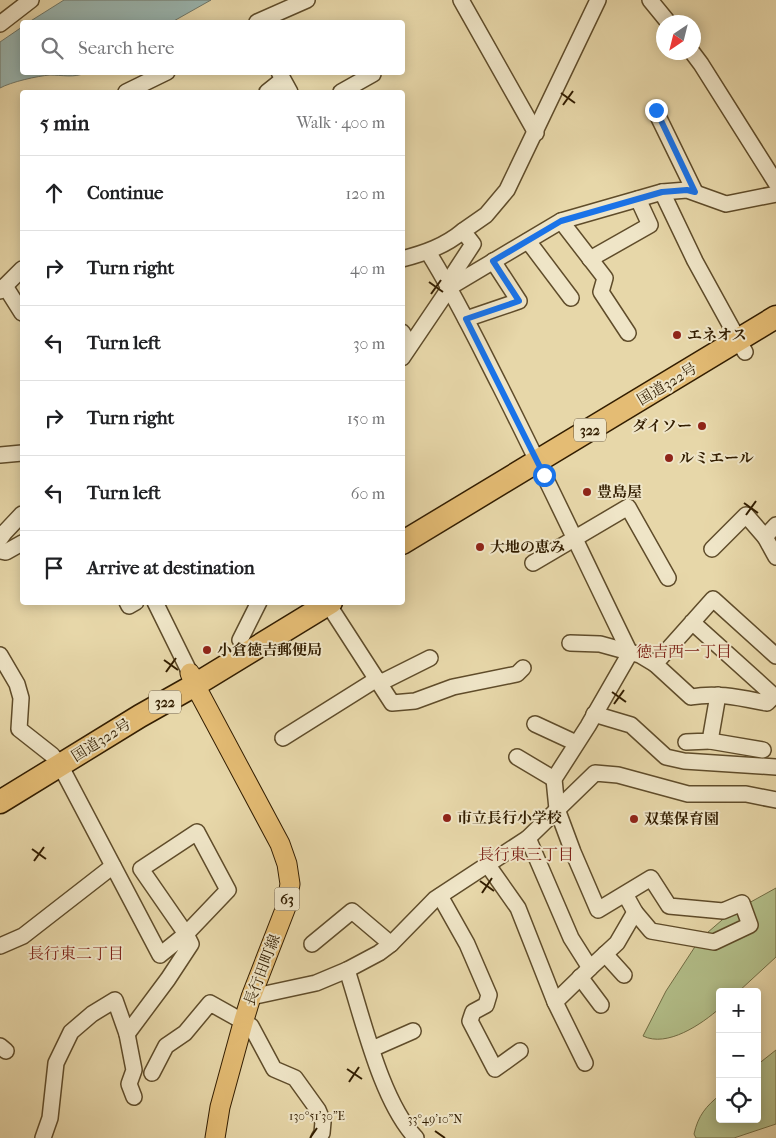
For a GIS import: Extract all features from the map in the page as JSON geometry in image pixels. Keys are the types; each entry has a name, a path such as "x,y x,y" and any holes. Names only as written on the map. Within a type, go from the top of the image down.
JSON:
{"highway":[{"name":"国道322号","path":"405,557 541,468 742,346 776,317"},
{"name":"国道322号","path":"742,346 776,334"},
{"name":"国道322号","path":"405,540 541,468"},
{"name":"国道322号","path":"0,786 56,760 140,716 193,679 240,640 297,605"},
{"name":"国道322号","path":"193,679 326,605"},
{"name":"国道322号","path":"0,802 56,760"}],"main road":[{"name":"長行田町線","path":"193,679 280,844 287,864 290,884 286,907 251,997 243,1023 220,1107 215,1138"}],"street":[{"path":"0,24 31,0"},
{"path":"262,20 307,0"},
{"path":"461,0 536,133"},
{"path":"405,258 428,252 455,238 486,215 507,190 536,133 598,0"},
{"path":"650,0 662,15"},
{"path":"698,60 776,183"},
{"path":"130,90 161,75"},
{"path":"345,90 371,75"},
{"path":"270,90 283,82"},
{"path":"656,110 695,192"},
{"path":"405,345 450,287 561,221 662,192 687,190 726,204 776,194"},
{"path":"662,192 695,261 742,346"},
{"path":"590,260 650,225 638,199"},
{"path":"561,221 605,278 601,292 628,333"},
{"path":"450,287 454,273 473,244 463,231"},
{"path":"528,241 571,298"},
{"path":"428,252 450,287 541,468 630,653"},
{"path":"466,319 519,301 493,261"},
{"path":"20,271 3,288 20,310"},
{"path":"0,455 20,453"},
{"path":"533,563 628,507 668,578"},
{"path":"712,549 746,515 765,537 776,557"},
{"path":"0,539 20,516"},
{"path":"765,537 776,525"},
{"path":"0,551 6,552 20,544"},
{"path":"655,664 713,599 776,656"},
{"path":"156,605 193,679"},
{"path":"240,640 258,605"},
{"path":"331,605 392,702 414,701 453,687 517,674 523,668"},
{"path":"570,643 600,644 640,655 655,664 691,697 718,694 767,703 774,696 692,622"},
{"path":"625,894 635,912 651,931 714,942 750,925 742,903 723,911 669,906 651,878 598,910 557,809 554,779 588,726 630,653"},
{"path":"0,655 17,684 21,698 19,729 56,760 160,956 186,934 228,890 196,832 141,869 186,934 191,944 128,1034"},
{"path":"283,738 378,681 430,658"},
{"path":"710,741 718,694"},
{"path":"594,714 630,725 666,757 684,761 776,767"},
{"path":"535,724 576,743"},
{"path":"686,742 710,741 764,750"},
{"path":"517,757 554,779"},
{"path":"251,997 316,982 347,970 379,953 391,944 440,896 528,838 595,773 618,775 688,794 746,794 776,800"},
{"path":"528,838 585,972 601,1004"},
{"path":"487,864 518,908 555,1002 585,1063"},
{"path":"0,946 23,936 113,866"},
{"path":"440,896 467,944 490,996 486,1004 474,1012 470,1021 495,1069 520,1051"},
{"path":"312,944 352,911 391,944"},
{"path":"555,1002 617,943 635,912"},
{"path":"605,954 624,975"},
{"path":"347,970 386,1089 396,1109 416,1138"},
{"path":"43,1138 50,1118 56,1063 71,1032 92,1014 115,1000 128,1034 134,1070 129,1084 134,1097"},
{"path":"152,1073 166,1046 185,1033 210,1003 251,1026 274,1069 295,1078 318,1110 323,1122 322,1133 319,1138"},
{"path":"372,1049 413,1031"}],"green space":[{"path":"776,888 776,957 742,988 716,988 716,1011 684,1033 663,1039 652,1039 643,1036 666,991 700,939 729,914"},
{"path":"776,1050 776,1124 734,1138 696,1138 694,1134 700,1117 716,1099 716,1123 761,1123 761,1062"}],"water":[{"path":"64,0 211,0 176,20 32,20"},
{"path":"20,28 20,75 50,75 17,82 0,88 0,42"}],"place":[{"name":"エネオス","path":"677,335"},
{"name":"ダイソー","path":"702,426"},
{"name":"ルミエール","path":"669,458"},
{"name":"豊島屋","path":"587,492"},
{"name":"大地の恵み","path":"480,547"},
{"name":"小倉徳吉郵便局","path":"207,650"},
{"name":"市立長行小学校","path":"447,818"},
{"name":"双葉保育園","path":"634,819"}],"district":[{"name":"徳吉西一丁目","path":"684,651"},
{"name":"長行東三丁目","path":"526,854"},
{"name":"長行東二丁目","path":"76,953"}],"route":[{"path":"544,475 466,319 519,301 493,261 561,221 662,192 687,190 695,192 656,110"}]}
